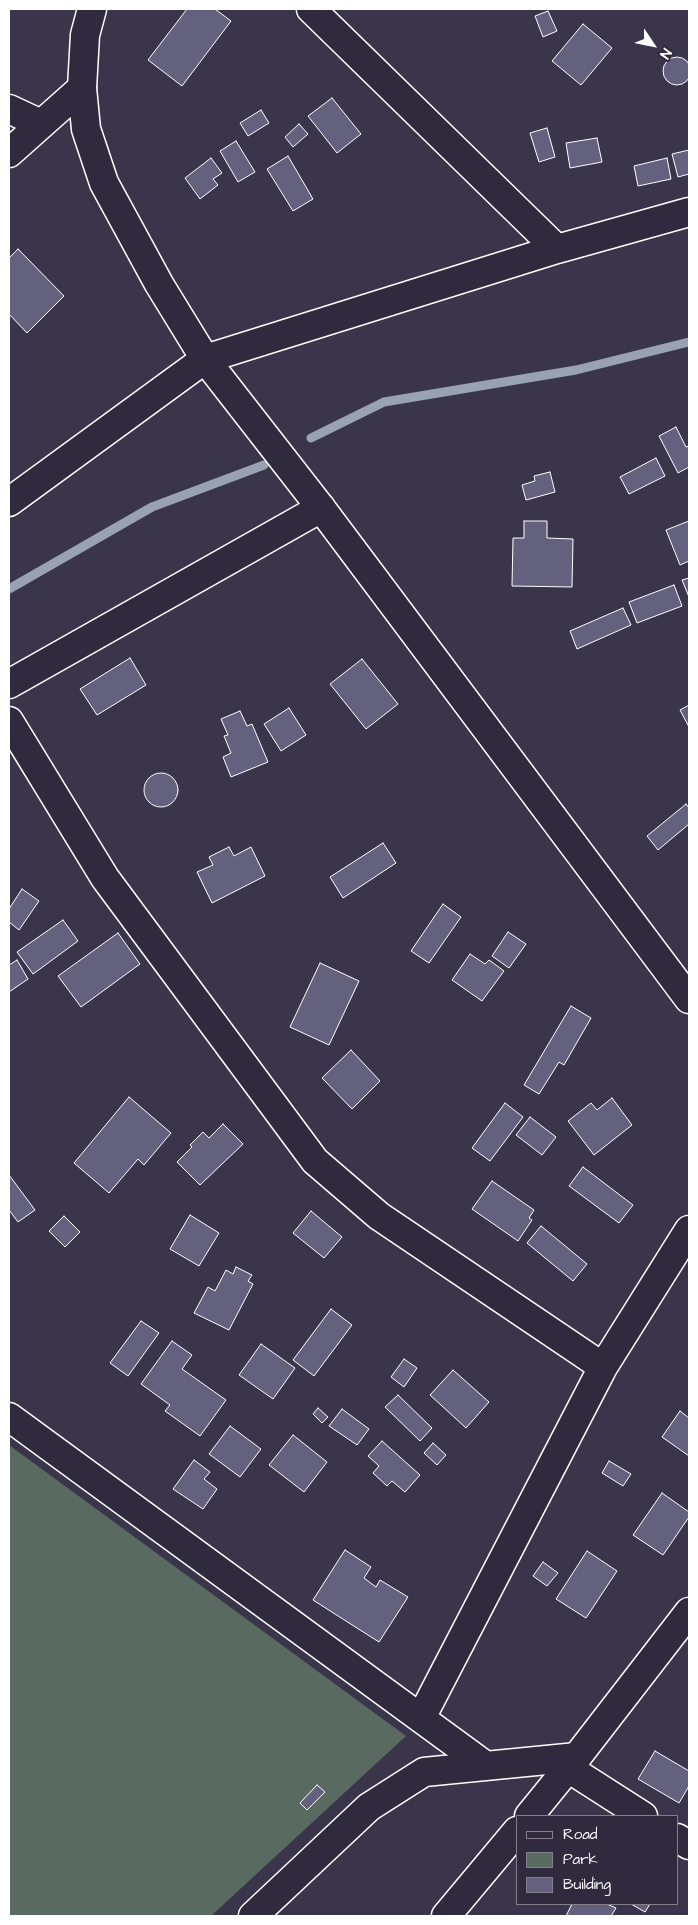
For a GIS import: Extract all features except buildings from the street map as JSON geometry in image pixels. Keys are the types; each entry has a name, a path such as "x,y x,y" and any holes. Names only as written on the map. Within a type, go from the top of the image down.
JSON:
{"street":[{"path":"92,9 85,36 82,88 86,129 104,183 159,284 205,360 320,508 689,999"},
{"path":"311,9 557,249"},
{"path":"9,152 82,88"},
{"path":"9,109 41,124"},
{"path":"9,502 205,360 557,249 689,212"},
{"path":"9,684 320,508"},
{"path":"9,720 105,878 315,1161 379,1216 603,1367"},
{"path":"421,1718 603,1367 689,1230"},
{"path":"9,1418 486,1766"},
{"path":"530,1815 573,1763 689,1612"},
{"path":"252,1916 369,1807 424,1772 486,1766 573,1763 642,1815"},
{"path":"446,1916 516,1832"},
{"path":"678,1839 689,1846"}],"green space":[{"path":"9,1445 406,1736 211,1916 9,1916"}],"waterway":[{"path":"311,438 384,402 576,370 689,342"},
{"path":"9,589 152,507 264,465"}]}
